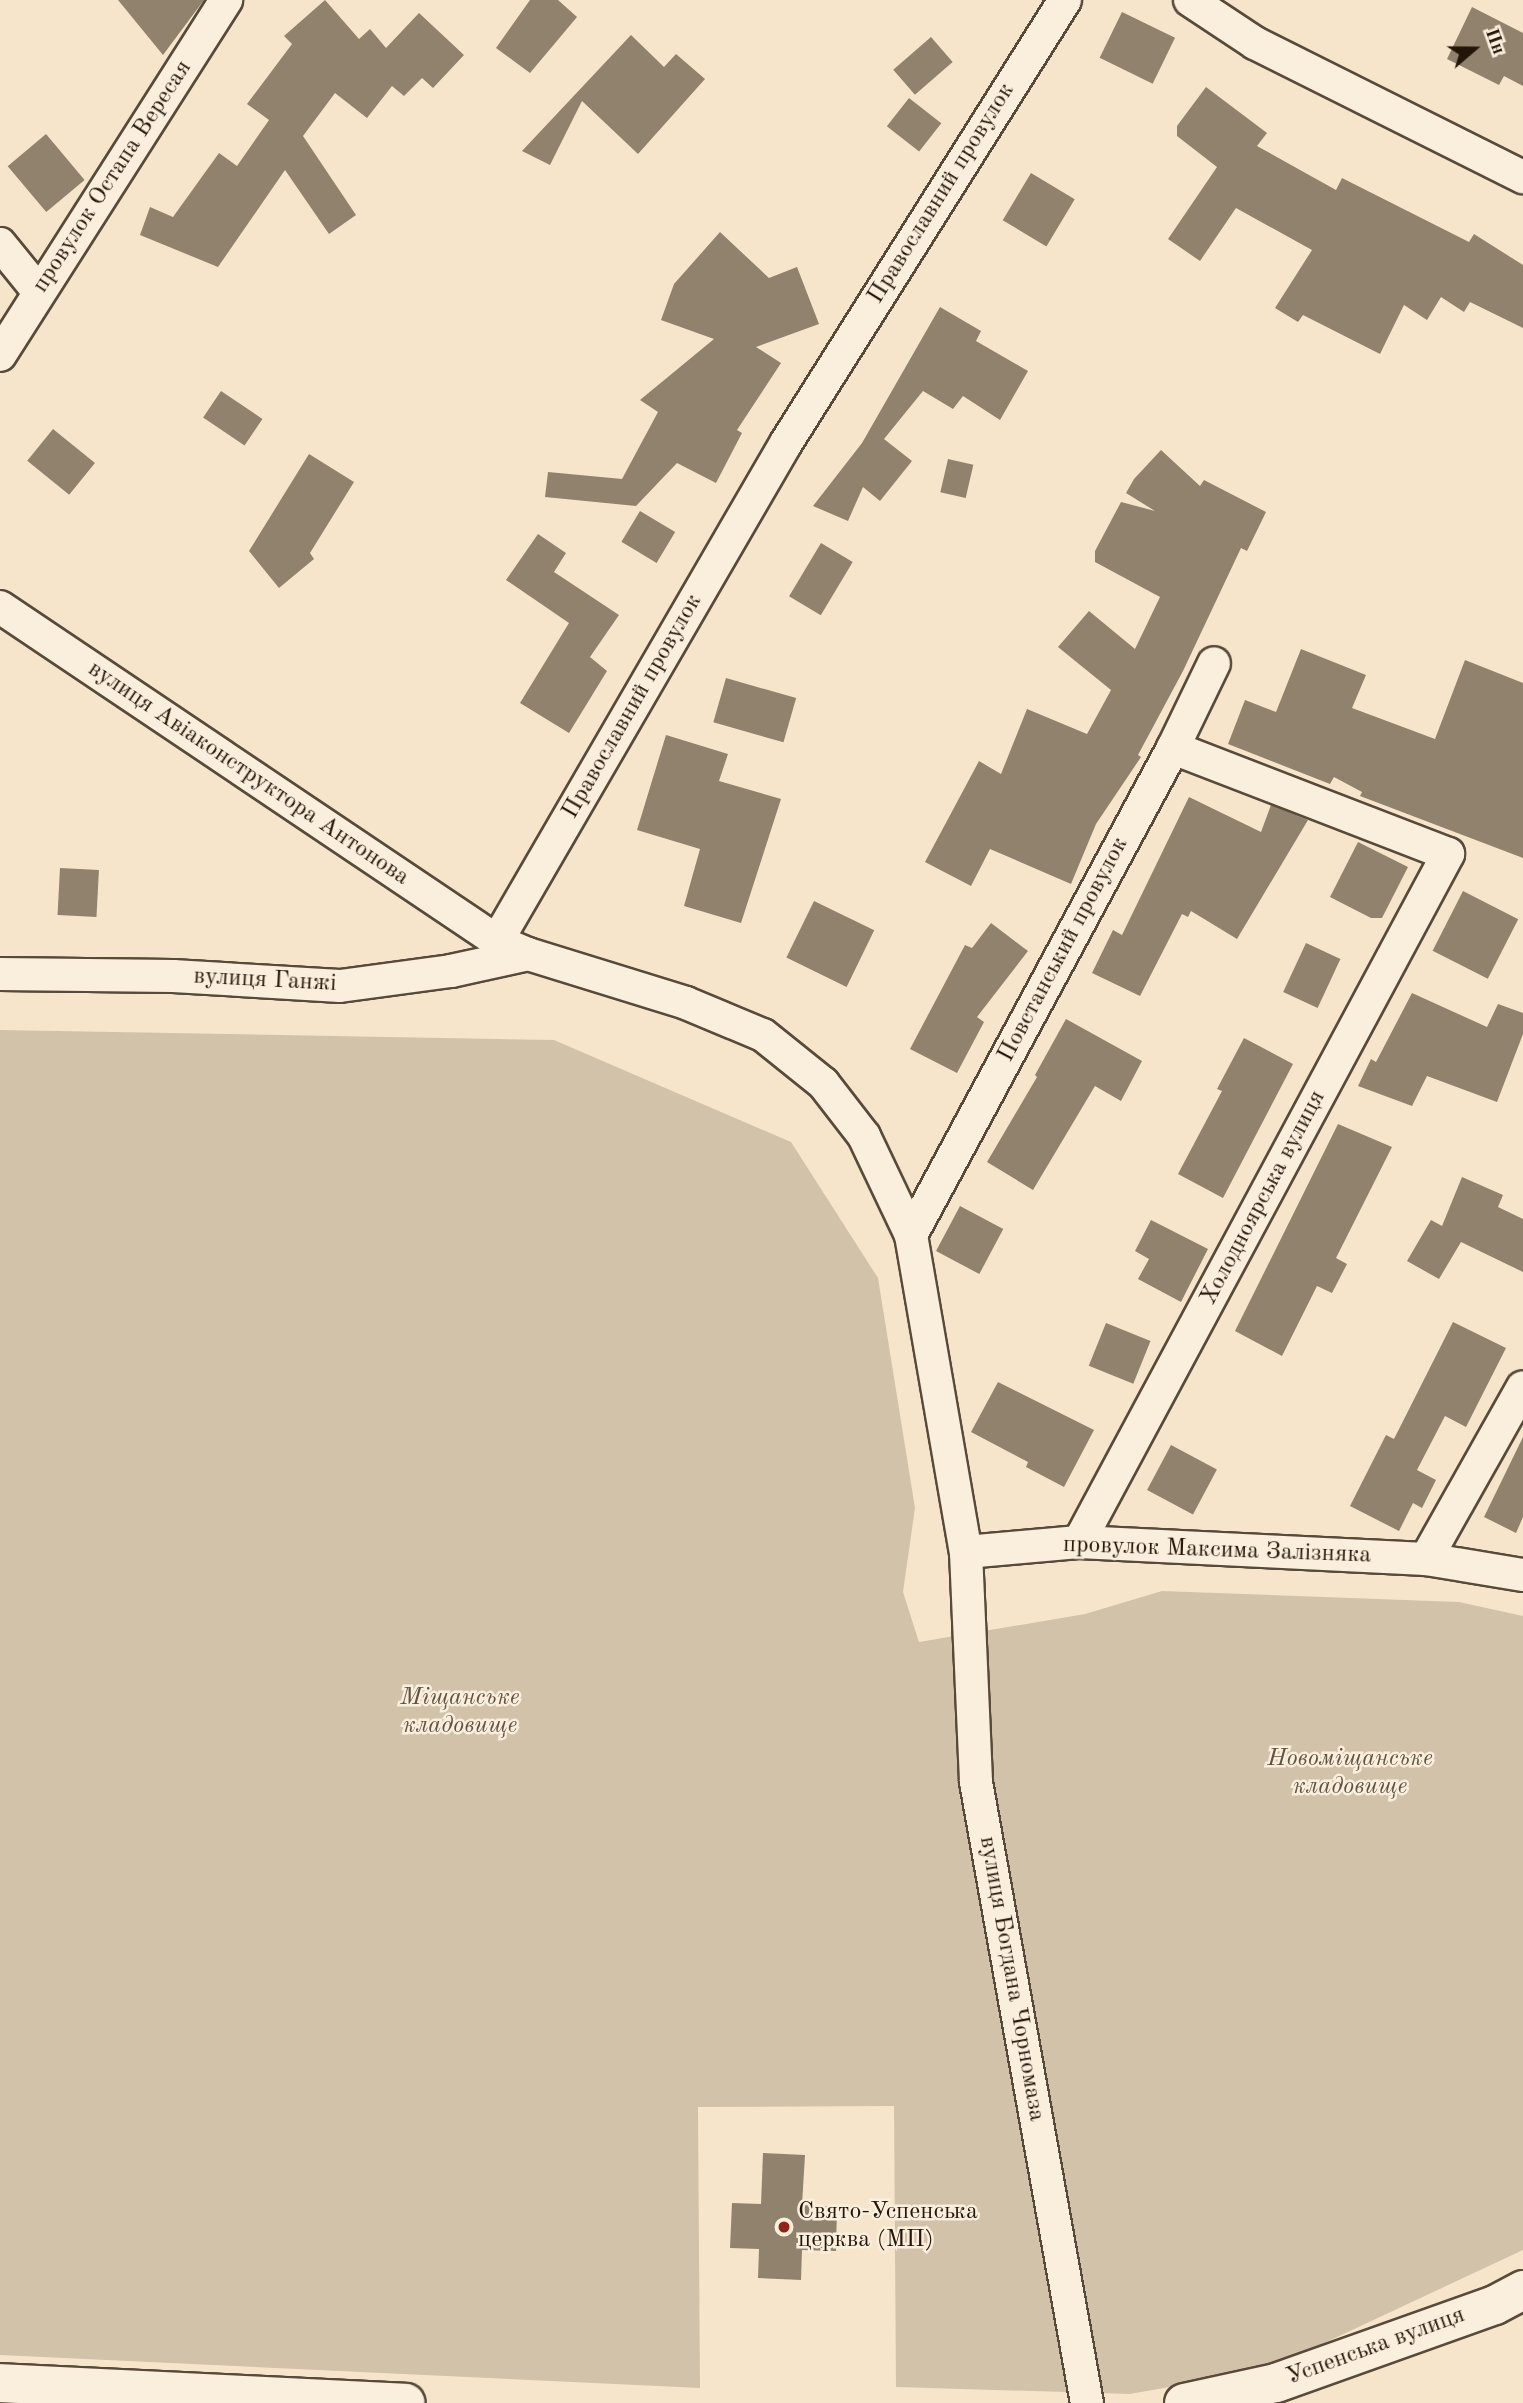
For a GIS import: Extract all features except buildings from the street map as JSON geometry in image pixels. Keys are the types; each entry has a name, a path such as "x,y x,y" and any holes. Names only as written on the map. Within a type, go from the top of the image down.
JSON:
{"street":[{"name":"провулок Остапа Вересая","path":"0,355 226,0"},
{"name":"Православний провулок","path":"497,941 819,388 1065,0"},
{"path":"1190,0 1255,43 1523,177"},
{"path":"0,244 38,292"},
{"name":"вулиця Авіаконструктора Антонова","path":"0,607 497,941"},
{"name":"Повстанський провулок","path":"911,1234 1173,747 1213,663"},
{"name":"Холодноярська вулиця","path":"1080,1542 1448,854 1173,747"},
{"path":"497,941 528,954"},
{"name":"вулиця Богдана Чорномаза","path":"528,954 686,1003 763,1035 823,1083 864,1136 911,1234 967,1552 976,1782 1087,2403"},
{"name":"вулиця Ганжі","path":"0,974 173,976 340,986 451,971 528,954"},
{"path":"1426,1559 1523,1387"},
{"name":"провулок Максима Залізняка","path":"967,1552 1080,1542 1426,1559 1523,1575"},
{"name":"Успенська вулиця","path":"1184,2403 1276,2383 1495,2305 1523,2290"},
{"path":"0,2383 80,2395 406,2403"}],"green space":[{"name":"Міщанське кладовище","path":"0,1030 554,1040 791,1142 878,1278 915,1508 903,1592 919,1642 1085,1614 1162,1591 1459,1602 1523,1616 1523,2250 1303,2353 1226,2377 1130,2394 896,2387 894,2106 698,2107 700,2388 0,2355"}],"place":[{"name":"Свято-Успенська церква (МП)","path":"784,2227"}],"park label":[{"name":"Новоміщанське кладовище","path":"1350,1774"}]}
